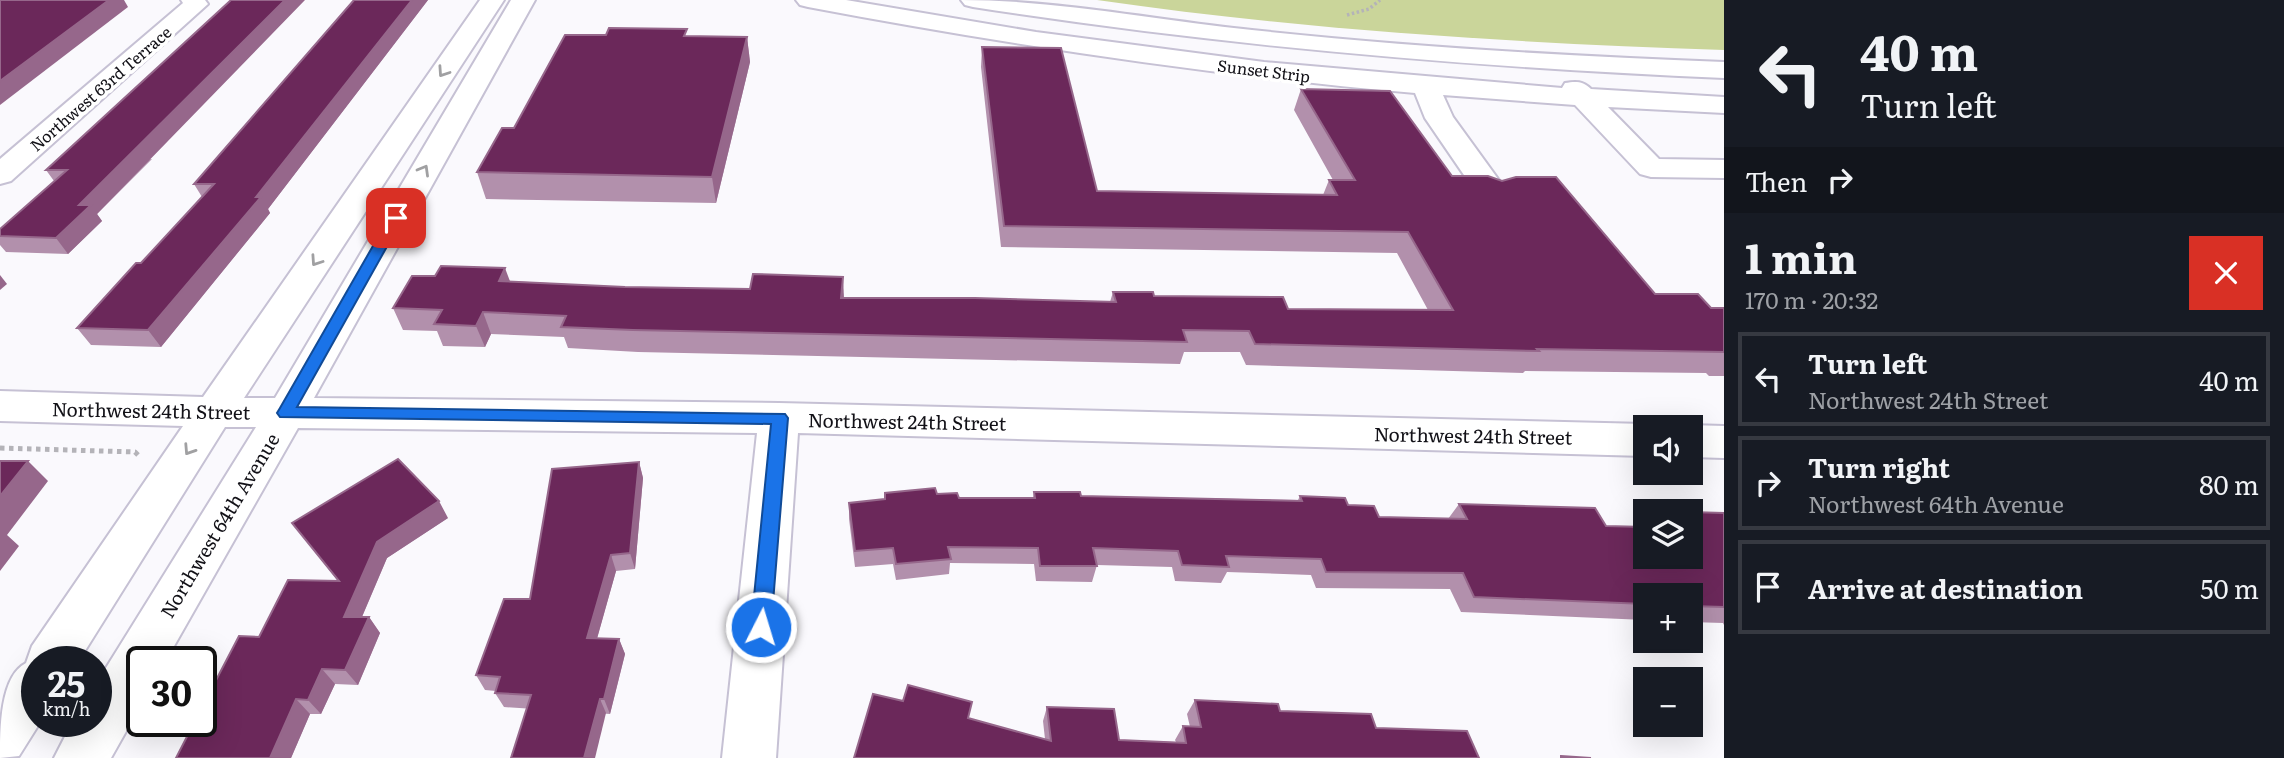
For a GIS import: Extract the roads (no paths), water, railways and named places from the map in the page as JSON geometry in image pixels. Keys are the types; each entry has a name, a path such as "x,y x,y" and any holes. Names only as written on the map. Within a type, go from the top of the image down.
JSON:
{"street":[{"name":"Northwest 63rd Terrace","path":"0,175 196,4 193,0"},
{"path":"60,646 214,412 492,0"},
{"name":"Northwest 64th Avenue","path":"81,758 286,413 523,0"},
{"name":"Sunset Strip","path":"808,0 965,29 1120,45 1362,66 1724,90"},
{"name":"Sunset Strip","path":"880,0 975,6 1120,45 1278,72 1426,87 1569,81 1724,105"},
{"path":"975,6 1235,35 1569,81 1724,70"},
{"path":"1569,81 1651,168 1724,169"},
{"path":"1426,87 1439,118 1490,190"},
{"name":"Northwest 24th Street","path":"0,407 779,418 1633,440"},
{"path":"749,758 779,418"},
{"path":"1703,441 1724,442"},
{"path":"0,738 21,706"}]}
